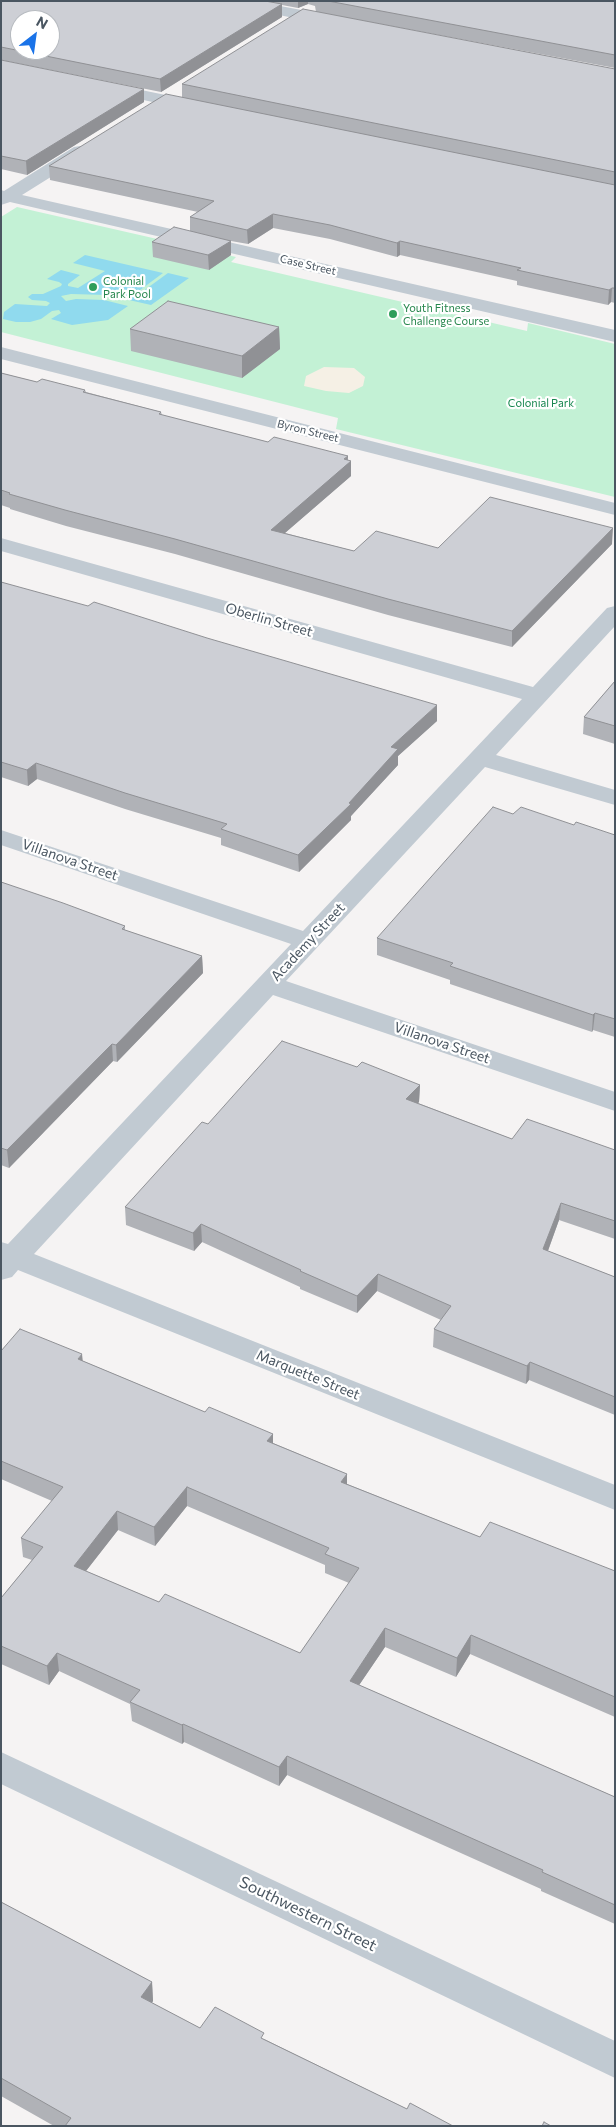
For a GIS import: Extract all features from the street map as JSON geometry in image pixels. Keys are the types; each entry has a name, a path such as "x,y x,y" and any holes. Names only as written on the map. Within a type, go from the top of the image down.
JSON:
{"street":[{"path":"230,1 348,24"},
{"path":"284,24 322,1"},
{"path":"87,83 212,109"},
{"path":"148,109 180,89"},
{"path":"3,197 92,144"},
{"name":"Case Street","path":"3,197 615,336"},
{"name":"Byron Street","path":"1,353 615,509"},
{"name":"Oberlin Street","path":"1,544 538,696"},
{"name":"Academy Street","path":"5,1259 309,941 615,613"},
{"path":"480,758 615,798"},
{"name":"Villanova Street","path":"1,837 309,941"},
{"name":"Villanova Street","path":"268,984 615,1102"},
{"name":"Marquette Street","path":"5,1259 615,1498"},
{"name":"Southwestern Street","path":"1,1767 615,2060"}],"green space":[{"name":"Colonial Park","path":"17,207 236,257 231,262 527,331 528,323 615,344 615,497 336,429 338,418 1,332 1,217"}],"sand":[{"path":"324,367 354,368 365,377 363,386 349,393 326,391 304,386 306,376"}],"water":[{"path":"85,255 163,273 132,296 135,297 168,273 189,278 151,305 107,295 71,294 61,296 66,301 76,299 104,300 128,306 108,320 72,325 51,319 61,313 59,310 52,311 41,319 30,322 16,322 3,319 4,312 15,304 47,306 50,303 32,300 28,297 32,294 43,294 61,286 62,284 59,282 47,279 61,270 80,275 68,284 68,286 78,288 105,271 73,263"}],"building":[{"path":"1,1 265,1 282,4 160,79 60,59 60,10 10,10 10,49 1,47"},
{"path":"328,1 615,1 615,55"},
{"path":"303,9 615,69 615,172 182,84"},
{"path":"1,60 144,89 26,161 1,156"},
{"path":"166,94 615,185 615,288 609,290 517,270 521,268 400,241 397,243 330,225 273,214 247,230 190,217 214,201 49,166"},
{"path":"174,227 231,241 208,255 152,242"},
{"path":"168,301 279,327 242,356 130,329"},
{"path":"1,373 37,382 42,379 85,390 83,392 161,412 159,414 268,442 274,437 348,456 344,459 351,461 271,530 354,551 376,531 438,548 490,497 613,528 512,631 388,599 65,510 1,490"},
{"path":"1,582 88,606 94,602 207,638 437,705 391,747 398,749 349,803 351,804 298,855 221,829 227,824 125,793 36,763 27,770 1,762"},
{"path":"615,681 615,726 584,717"},
{"path":"493,807 513,814 521,807 574,825 576,822 615,835 615,1019 595,1013 593,1015 450,966 453,963 377,938"},
{"path":"1,882 125,926 122,929 202,956 116,1045 112,1044 7,1150 1,1148"},
{"path":"282,1041 357,1067 362,1062 420,1085 406,1099 512,1139 527,1119 615,1150 615,1221 561,1203 543,1249 615,1277 615,1397 530,1362 527,1366 434,1329 451,1306 378,1274 357,1296 201,1224 193,1233 125,1207 202,1122 208,1124"},
{"path":"20,1329 82,1354 78,1359 205,1412 209,1407 273,1434 267,1441 347,1474 341,1482 480,1537 490,1522 615,1571 615,1697 471,1635 457,1658 385,1628 350,1681 615,1797 615,1905 542,1872 543,1870 287,1756 279,1767 130,1702 140,1690 57,1653 47,1666 1,1646 1,1598 43,1547 21,1538 63,1487 1,1461 1,1351","holes":["187,1487 329,1548 325,1554 359,1568 300,1653 165,1594 159,1602 74,1566 117,1511 154,1527"]},
{"path":"1,1902 152,1982 141,1997 200,2028 215,2007 264,2033 261,2038 407,2109 410,2103 453,2126 65,2126 71,2118 1,2078"},
{"path":"544,2122 551,2126 542,2126"}],"place":[{"name":"Colonial Park Pool","path":"93,287"},
{"name":"Youth Fitness Challenge Course","path":"393,314"}]}
